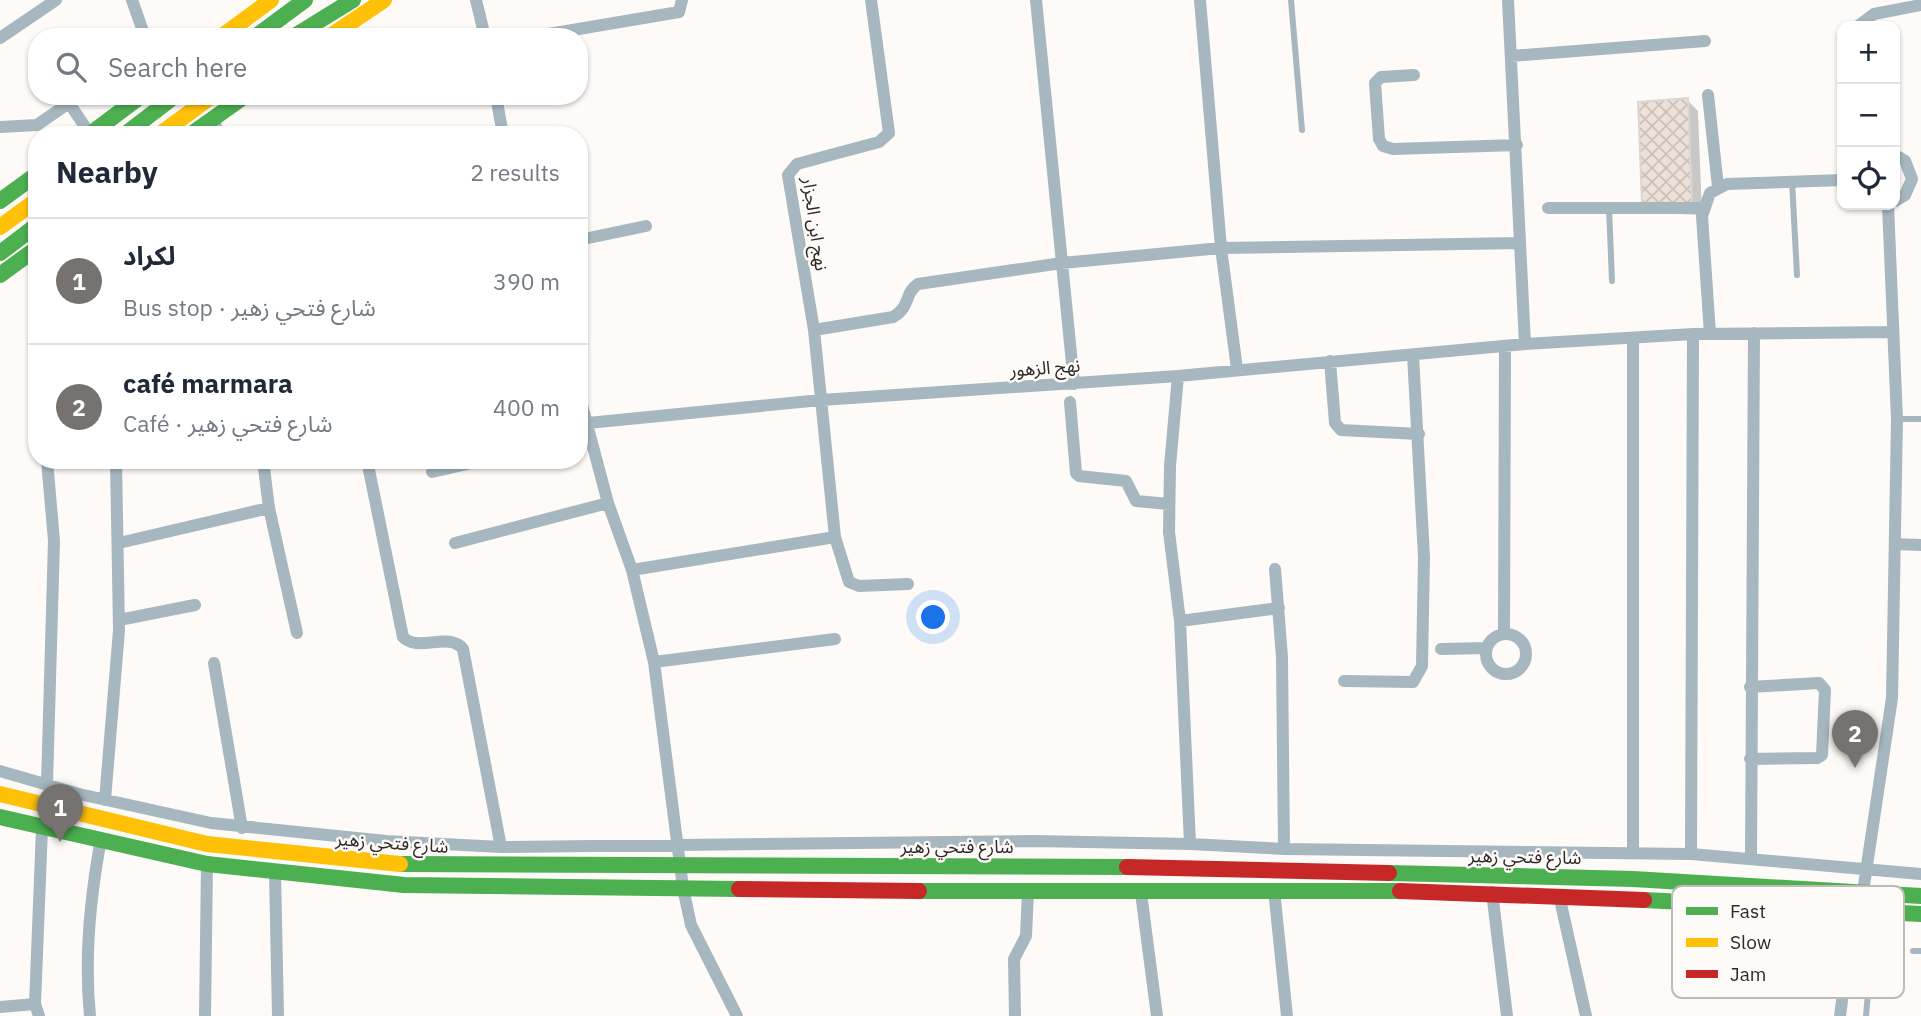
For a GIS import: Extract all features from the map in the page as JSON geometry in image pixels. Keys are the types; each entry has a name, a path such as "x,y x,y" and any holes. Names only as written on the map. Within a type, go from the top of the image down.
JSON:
{"main road":[{"path":"233,28 271,0"},
{"path":"264,28 297,0"},
{"path":"266,28 305,0"},
{"path":"305,28 342,0"},
{"path":"308,28 353,0"},
{"path":"342,28 384,0"},
{"path":"102,126 129,105"},
{"path":"136,126 163,105"},
{"path":"171,126 200,105"},
{"path":"204,126 232,105"},
{"path":"0,201 28,181"},
{"path":"0,227 28,207"},
{"path":"0,253 28,232"},
{"path":"0,275 28,255"},
{"name":"شارع فتحي زهير","path":"0,793 207,844 276,853 437,866 1182,867 1633,878 1764,886"},
{"name":"شارع فتحي زهير","path":"0,817 207,864 404,885 1141,894 1274,890 1492,892 1672,900"}],"street":[{"path":"0,38 56,0"},
{"path":"132,0 142,28"},
{"path":"476,0 483,28"},
{"path":"584,28 679,12 682,0"},
{"name":"نهج ابن الجزار","path":"871,0 890,124 886,138 797,164 788,175 814,330 835,537 849,583 859,586 908,584"},
{"path":"1036,0 1074,384"},
{"path":"1200,0 1221,248 1237,369"},
{"path":"1508,0 1525,344"},
{"path":"1865,21 1874,15 1921,5"},
{"path":"1511,56 1705,41"},
{"path":"1414,75 1381,77 1375,83 1379,139 1383,146 1393,149 1517,145"},
{"path":"1708,95 1718,187"},
{"path":"0,127 37,125 67,105"},
{"path":"76,105 86,126"},
{"path":"498,105 501,126"},
{"path":"214,118 216,126"},
{"path":"1900,158 1917,179 1900,198"},
{"path":"1710,334 1703,208 1710,193 1718,187 1837,180"},
{"path":"1548,208 1703,208"},
{"path":"1864,886 1892,698 1897,419 1888,210"},
{"path":"588,238 646,226"},
{"path":"814,330 893,317 904,310 910,291 918,285 1062,263 1221,248 1520,243"},
{"name":"نهج الزهور","path":"588,433 821,400 1178,376 1525,344 1693,334 1892,332"},
{"path":"1751,858 1754,333"},
{"path":"1691,855 1693,334"},
{"path":"1633,338 1633,853"},
{"path":"1504,633 1505,347"},
{"path":"1344,681 1413,682 1422,666 1424,557 1413,355"},
{"path":"1330,361 1335,423 1341,430 1419,434"},
{"path":"1178,376 1169,504 1180,621 1190,844"},
{"path":"1070,402 1076,473 1079,476 1126,481 1136,501 1169,504"},
{"path":"588,439 632,570 654,662 683,888 697,940 737,1016"},
{"path":"47,784 54,541 48,469"},
{"path":"105,800 119,620 116,469"},
{"path":"264,469 297,633"},
{"path":"369,469 403,637 410,642 453,642 463,649 501,847"},
{"path":"432,472 445,469"},
{"path":"455,543 608,503"},
{"path":"119,542 270,508"},
{"path":"632,570 835,537"},
{"path":"1895,544 1921,545"},
{"path":"1275,569 1279,608 1284,849"},
{"path":"119,620 195,605"},
{"path":"1180,621 1279,608"},
{"path":"1504,633 1522,641 1526,654 1522,667 1510,673 1497,672 1487,662 1486,648 1493,638 1504,633"},
{"path":"654,662 835,639"},
{"path":"1441,649 1486,648"},
{"path":"214,663 242,828"},
{"path":"1750,687 1819,683 1825,690 1822,755 1817,758 1750,759"},
{"path":"0,771 105,800 242,828 338,838 501,847 1034,841 1284,849 1691,855 1921,874"},
{"path":"0,1007 37,1010 42,828"},
{"path":"90,1016 87,951 92,885 101,839"},
{"path":"205,1016 207,864"},
{"path":"275,872 278,1016"},
{"path":"1274,890 1287,1016"},
{"path":"1015,1016 1014,959 1026,936 1028,892"},
{"path":"1492,892 1507,1016"},
{"path":"1141,894 1157,1016"},
{"path":"1559,895 1586,1016"},
{"path":"1840,1016 1842,998"}],"lane":[{"path":"1291,0 1301,130"},
{"path":"1792,181 1797,275"},
{"path":"1609,207 1612,281"},
{"path":"1897,419 1921,419"},
{"path":"1866,998 1866,1016"}],"building":[{"path":"1688,98 1692,206 1642,203 1638,102"}],"traffic: fast":[{"path":"267,28 305,0"},
{"path":"308,28 353,0"},
{"path":"101,126 129,105"},
{"path":"136,126 163,105"},
{"path":"203,126 232,105"},
{"path":"0,201 28,181"},
{"path":"0,253 28,232"},
{"path":"0,275 28,255"},
{"path":"0,817 207,864 404,885 739,889"},
{"path":"400,864 1127,867"},
{"path":"1389,873 1633,879 1752,886"},
{"path":"919,891 1400,891"},
{"path":"1904,895 1921,896"},
{"path":"1644,900 1672,901"},
{"path":"1904,913 1921,914"}],"traffic: slow":[{"path":"233,28 271,0"},
{"path":"342,28 384,0"},
{"path":"171,126 200,105"},
{"path":"0,227 28,207"},
{"path":"0,794 207,844 400,864"}],"traffic: jam":[{"path":"1127,867 1389,873"},
{"path":"739,889 919,891"},
{"path":"1400,891 1644,900"}],"place":[{"name":"café marmara","path":"1855,768"},
{"name":"لكراد","path":"60,842"}]}
